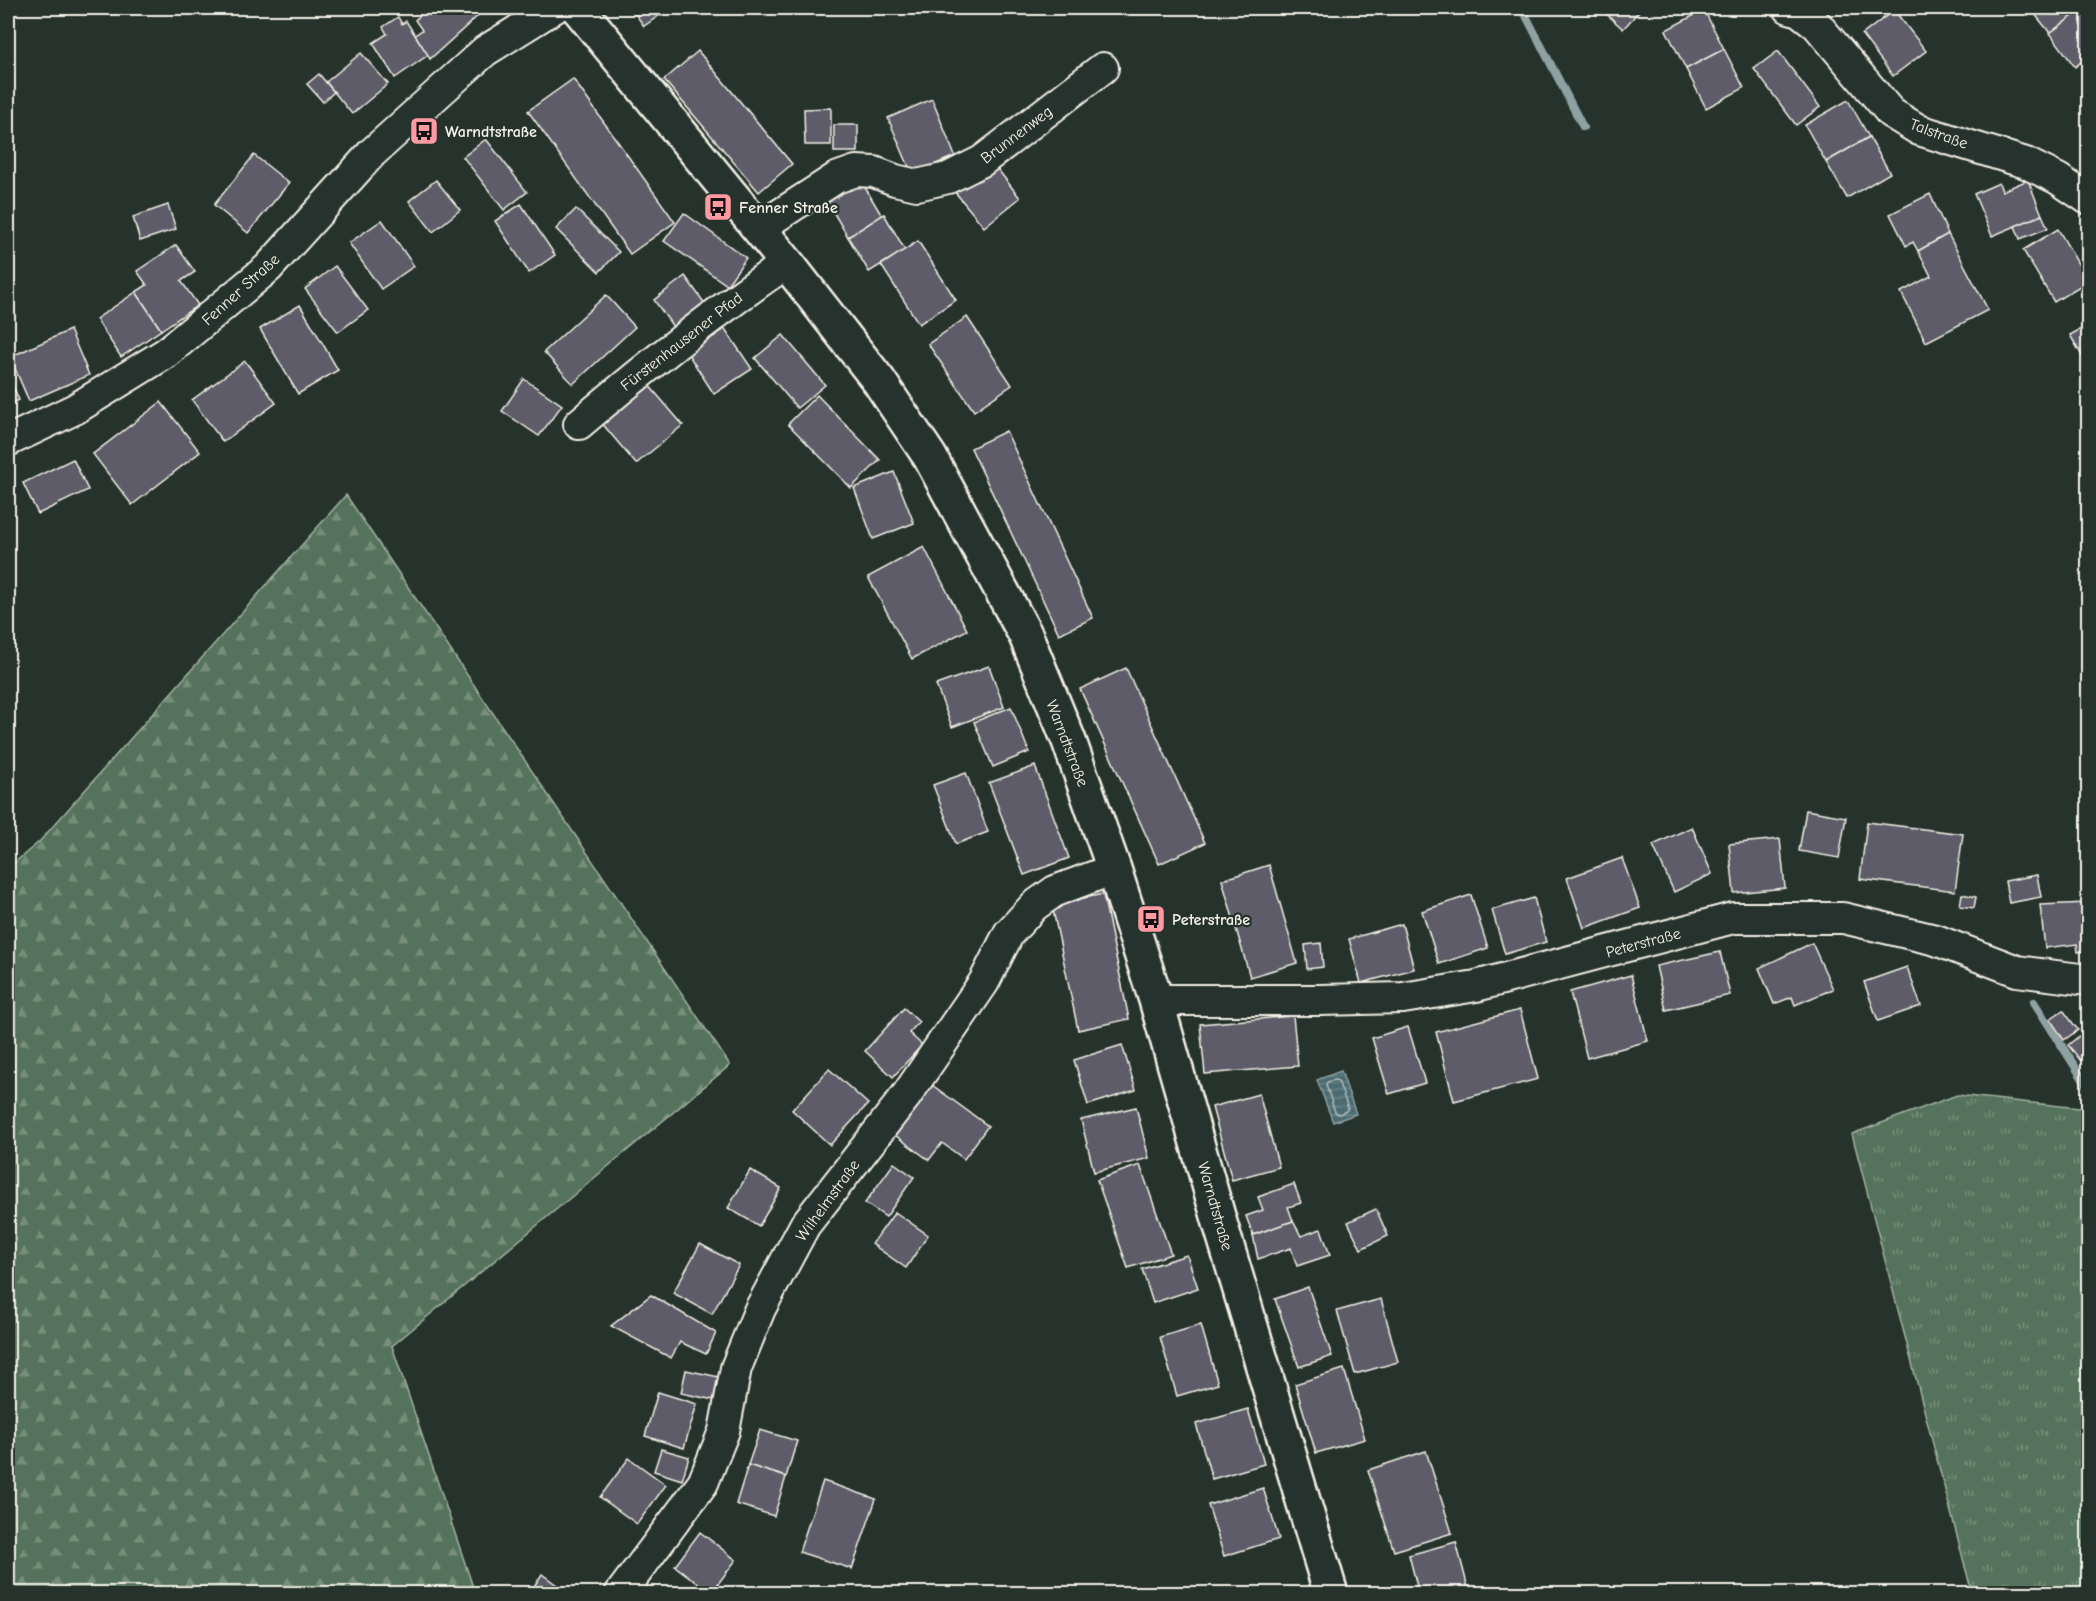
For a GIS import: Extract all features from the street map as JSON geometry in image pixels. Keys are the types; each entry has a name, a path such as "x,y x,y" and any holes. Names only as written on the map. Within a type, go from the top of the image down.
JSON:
{"main road":[{"name":"Warndtstraße","path":"578,8 759,228 879,381 930,457 1026,636 1069,741 1114,869 1156,1000 1331,1593"}],"street":[{"name":"Fenner Straße","path":"8,441 75,409 166,353 267,268 372,153 485,51 554,8"},
{"name":"Talstraße","path":"1789,8 1799,11 1817,24 1891,113 1919,130 2026,163 2058,179 2088,200"},
{"name":"Brunnenweg","path":"759,228 828,182 856,171 874,172 917,185 948,177 982,161 1103,68"},
{"name":"Fürstenhausener Pfad","path":"579,424 645,368 748,289 787,263"},
{"name":"Wilhelmstraße","path":"620,1593 703,1483 724,1431 736,1368 760,1309 805,1225 906,1096 984,982 1009,933 1034,906 1055,891 1114,869"},
{"name":"Peterstraße","path":"1156,1000 1403,998 1476,986 1733,918 1844,918 1936,940 2017,971 2088,980"}],"green space":[{"path":"346,495 730,1065 392,1346 475,1593 8,1593 8,868 40,841"},
{"path":"1957,1095 2088,1109 2088,1593 1972,1593 1852,1134"}],"water":[{"path":"1341,1071 1356,1114 1333,1122 1317,1080"}],"building":[{"path":"429,8 476,8 481,13 430,59 415,35 422,30 415,20"},
{"path":"631,8 670,8 644,26"},
{"path":"1600,8 1642,8 1623,29"},
{"path":"2030,8 2084,8 2050,33"},
{"path":"2084,8 2088,8 2088,56 2075,67 2050,33"},
{"path":"1704,10 1724,49 1686,69 1666,30"},
{"path":"1894,10 1926,51 1893,76 1862,35"},
{"path":"398,17 402,24 406,21 428,55 395,78 373,43 387,34 383,27"},
{"path":"1724,49 1744,88 1706,108 1686,69"},
{"path":"698,51 792,164 759,192 664,80"},
{"path":"1778,51 1820,107 1796,125 1754,69"},
{"path":"361,53 388,84 352,114 326,82"},
{"path":"319,74 334,92 323,102 307,84"},
{"path":"573,79 675,222 630,254 528,111"},
{"path":"932,99 955,156 912,174 888,118"},
{"path":"1848,100 1869,137 1826,162 1805,125"},
{"path":"831,108 831,145 805,145 804,109"},
{"path":"834,125 858,125 858,152 834,152"},
{"path":"1869,137 1890,173 1847,198 1826,162"},
{"path":"486,139 527,192 504,210 463,157"},
{"path":"254,155 289,183 248,233 214,205"},
{"path":"992,162 1020,198 984,227 955,192"},
{"path":"860,179 882,216 848,237 826,200"},
{"path":"436,180 460,210 433,232 409,201"},
{"path":"2028,180 2042,215 1992,236 1974,194 1999,183 2002,191"},
{"path":"1930,194 1948,234 1918,251 1913,242 1906,246 1890,214"},
{"path":"521,204 555,255 529,273 495,221"},
{"path":"168,205 176,229 140,241 133,217"},
{"path":"576,209 619,252 599,272 556,229"},
{"path":"684,213 746,258 727,285 664,241"},
{"path":"884,214 905,250 869,272 848,237"},
{"path":"2042,215 2048,228 2020,239 2015,226"},
{"path":"382,220 414,266 381,289 349,243"},
{"path":"2058,229 2088,281 2054,302 2023,250"},
{"path":"1948,234 1988,310 1926,342 1901,292 1931,276 1918,251"},
{"path":"918,241 956,300 919,324 881,265"},
{"path":"176,245 195,272 181,281 198,305 161,330 136,292 147,285 137,271"},
{"path":"335,266 368,310 338,332 305,289"},
{"path":"685,276 708,308 676,331 654,300"},
{"path":"136,292 161,330 121,357 96,319"},
{"path":"606,295 635,327 573,384 544,352"},
{"path":"300,305 338,370 298,394 260,329"},
{"path":"967,317 1012,385 974,411 928,344"},
{"path":"2088,325 2088,366 2070,335"},
{"path":"725,329 752,369 714,394 688,354"},
{"path":"70,330 89,375 29,401 10,357"},
{"path":"783,335 825,385 797,408 755,358"},
{"path":"245,361 276,403 223,442 192,400"},
{"path":"8,374 19,400 8,405"},
{"path":"524,379 562,405 539,436 502,411"},
{"path":"647,383 683,425 636,464 601,422"},
{"path":"817,395 880,460 851,488 788,424"},
{"path":"161,402 200,452 132,505 93,454"},
{"path":"1006,431 1093,618 1059,634 971,448"},
{"path":"73,459 88,490 38,514 23,483"},
{"path":"894,472 914,523 873,539 854,488"},
{"path":"924,547 967,630 912,659 868,577"},
{"path":"989,666 1004,707 952,727 936,685"},
{"path":"1126,668 1205,843 1159,864 1080,689"},
{"path":"1011,707 1029,752 993,767 974,722"},
{"path":"1035,766 1069,858 1024,875 989,783"},
{"path":"966,773 988,832 956,844 933,785"},
{"path":"1806,810 1846,817 1839,858 1799,851"},
{"path":"1867,822 1963,834 1955,891 1860,879"},
{"path":"1692,827 1712,874 1674,892 1653,845"},
{"path":"1780,839 1785,888 1734,893 1729,844"},
{"path":"1622,858 1640,908 1584,928 1567,878"},
{"path":"1269,865 1297,963 1250,977 1222,880"},
{"path":"2037,875 2041,897 2009,903 2005,881"},
{"path":"1103,894 1129,1019 1078,1030 1052,905"},
{"path":"1962,894 1976,897 1974,908 1960,906"},
{"path":"1471,895 1488,948 1439,964 1422,911"},
{"path":"1534,898 1546,942 1505,954 1492,910"},
{"path":"2088,903 2088,951 2078,952 2077,944 2045,948 2040,905"},
{"path":"1402,924 1414,969 1361,983 1349,939"},
{"path":"1321,943 1323,967 1307,969 1305,945"},
{"path":"1812,943 1833,989 1795,1005 1792,997 1774,1004 1759,968"},
{"path":"1720,952 1730,995 1666,1010 1656,966"},
{"path":"1907,967 1921,1006 1878,1021 1864,982"},
{"path":"1631,975 1648,1041 1587,1058 1570,992"},
{"path":"904,1008 919,1022 909,1033 922,1045 893,1077 865,1051"},
{"path":"1520,1010 1538,1079 1454,1101 1436,1032"},
{"path":"2063,1010 2078,1030 2064,1040 2050,1019"},
{"path":"1293,1016 1298,1066 1205,1074 1200,1024"},
{"path":"1408,1027 1425,1083 1389,1094 1372,1038"},
{"path":"2084,1032 2088,1038 2088,1056 2081,1061 2068,1045"},
{"path":"1122,1045 1136,1090 1088,1105 1074,1060"},
{"path":"829,1069 868,1104 830,1145 792,1110"},
{"path":"932,1085 988,1126 964,1159 942,1143 929,1160 895,1135"},
{"path":"1259,1094 1279,1167 1232,1180 1212,1107"},
{"path":"1136,1107 1149,1158 1094,1172 1081,1120"},
{"path":"894,1163 914,1177 886,1217 865,1203"},
{"path":"1140,1165 1171,1254 1128,1268 1097,1180"},
{"path":"750,1170 781,1188 759,1226 728,1208"},
{"path":"1294,1184 1301,1203 1288,1207 1293,1221 1253,1235 1246,1216 1263,1210 1258,1197"},
{"path":"1376,1209 1388,1236 1361,1249 1348,1222"},
{"path":"895,1212 928,1235 906,1268 872,1244"},
{"path":"1293,1221 1301,1236 1321,1229 1330,1255 1297,1266 1291,1248 1258,1259 1253,1235"},
{"path":"700,1244 739,1265 712,1314 673,1293"},
{"path":"1187,1255 1198,1288 1153,1303 1142,1269"},
{"path":"1308,1287 1332,1356 1299,1367 1275,1299"},
{"path":"651,1295 716,1333 706,1354 680,1342 671,1358 611,1326"},
{"path":"1381,1299 1398,1362 1355,1374 1337,1311"},
{"path":"1201,1325 1218,1384 1177,1396 1160,1337"},
{"path":"1344,1369 1365,1439 1316,1453 1295,1384"},
{"path":"686,1370 719,1377 714,1400 681,1393"},
{"path":"658,1392 697,1404 684,1448 645,1436"},
{"path":"1248,1409 1264,1464 1212,1479 1196,1424"},
{"path":"760,1430 797,1441 786,1477 748,1465"},
{"path":"661,1449 689,1457 682,1480 654,1471"},
{"path":"1426,1451 1452,1533 1394,1551 1368,1470"},
{"path":"629,1458 666,1485 637,1524 600,1497"},
{"path":"748,1465 786,1477 774,1516 736,1504"},
{"path":"823,1481 876,1499 852,1569 799,1552"},
{"path":"1263,1488 1279,1539 1224,1556 1208,1505"},
{"path":"700,1532 736,1560 711,1593 675,1566"},
{"path":"1456,1542 1468,1588 1447,1594 1419,1594 1409,1555"},
{"path":"542,1574 569,1594 529,1594"}],"waterway":[{"path":"1522,8 1583,127"},
{"path":"2034,1002 2088,1087"}],"place":[{"name":"Warndtstraße","path":"424,131"},
{"name":"Fenner Straße","path":"718,207"},
{"name":"Peterstraße","path":"1151,919"}]}
